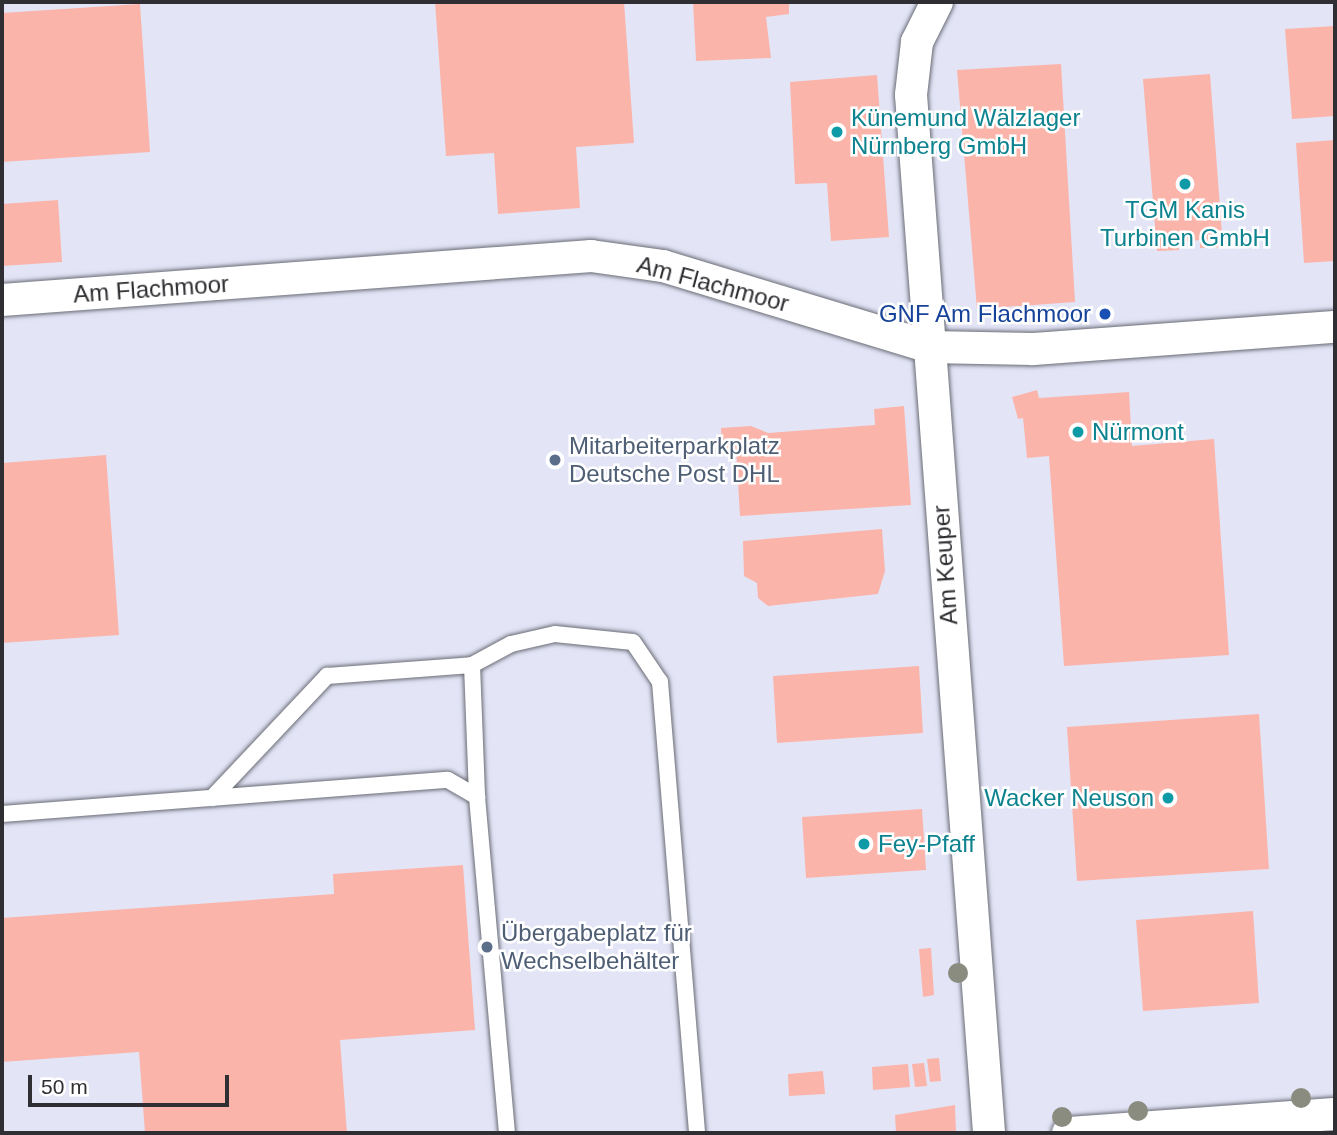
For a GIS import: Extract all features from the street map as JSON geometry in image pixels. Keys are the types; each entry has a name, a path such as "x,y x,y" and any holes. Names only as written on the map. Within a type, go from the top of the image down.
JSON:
{"street":[{"name":"Am Keuper","path":"937,2 917,42 911,95 989,1133"},
{"name":"Am Flachmoor","path":"2,300 591,256 663,266 929,347 1032,349 1335,327"},
{"path":"1068,1133 1335,1114"}],"lane":[{"path":"212,798 327,676 472,665 511,644 555,634 633,642 660,682 698,1133"},
{"path":"472,665 477,797 507,1133"},
{"path":"2,814 448,780 477,797"}],"shaded area":[{"path":"2,2 1335,2 1335,1133 2,1133"}],"building":[{"path":"435,2 624,2 634,143 576,147 580,208 498,214 494,153 446,156"},
{"path":"693,2 789,2 789,14 766,17 771,58 696,61"},
{"path":"140,4 150,152 2,162 2,13"},
{"path":"1335,26 1335,116 1292,119 1285,29"},
{"path":"1061,64 1075,302 977,309 957,70"},
{"name":"TGM Kanis Turbinen GmbH","path":"1210,74 1223,247 1200,248 1200,240 1178,242 1179,250 1157,251 1143,79"},
{"name":"Künemund Wälzlager Nürnberg GmbH","path":"877,75 889,237 831,241 827,183 795,184 790,82"},
{"path":"1335,140 1335,261 1304,263 1296,143"},
{"path":"58,200 62,262 2,266 2,204"},
{"path":"1037,390 1039,398 1129,392 1132,446 1214,439 1229,655 1064,666 1049,456 1027,458 1023,418 1018,419 1012,397"},
{"path":"904,406 911,505 740,516 736,449 722,448 721,428 751,426 768,433 875,425 874,409"},
{"path":"106,455 119,635 2,643 2,463"},
{"path":"882,529 885,571 878,594 768,606 758,598 757,583 744,576 743,541"},
{"path":"919,666 923,733 777,743 773,676"},
{"name":"Wacker Neuson","path":"1259,714 1269,869 1077,881 1067,727"},
{"name":"Fey-Pfaff","path":"922,809 926,870 806,878 802,817"},
{"path":"463,865 475,1030 340,1040 347,1133 145,1133 139,1052 2,1062 2,918 334,894 333,874"},
{"path":"1253,911 1259,1003 1143,1011 1136,920"},
{"path":"931,948 934,995 923,997 919,949"},
{"path":"939,1058 941,1081 930,1082 927,1059"},
{"path":"924,1063 927,1086 915,1087 912,1064"},
{"path":"908,1064 910,1087 873,1090 872,1067"},
{"path":"823,1071 825,1094 789,1096 788,1074"},
{"path":"955,1105 956,1133 896,1133 895,1115"}],"place":[{"name":"Künemund Wälzlager Nürnberg GmbH","path":"837,132"},
{"name":"TGM Kanis Turbinen GmbH","path":"1185,184"},
{"name":"GNF Am Flachmoor","path":"1105,314"},
{"name":"Nürmont","path":"1078,432"},
{"name":"Mitarbeiterparkplatz Deutsche Post DHL","path":"555,460"},
{"name":"Wacker Neuson","path":"1168,798"},
{"name":"Fey-Pfaff","path":"864,844"},
{"name":"Übergabeplatz für Wechselbehälter","path":"487,947"}]}
